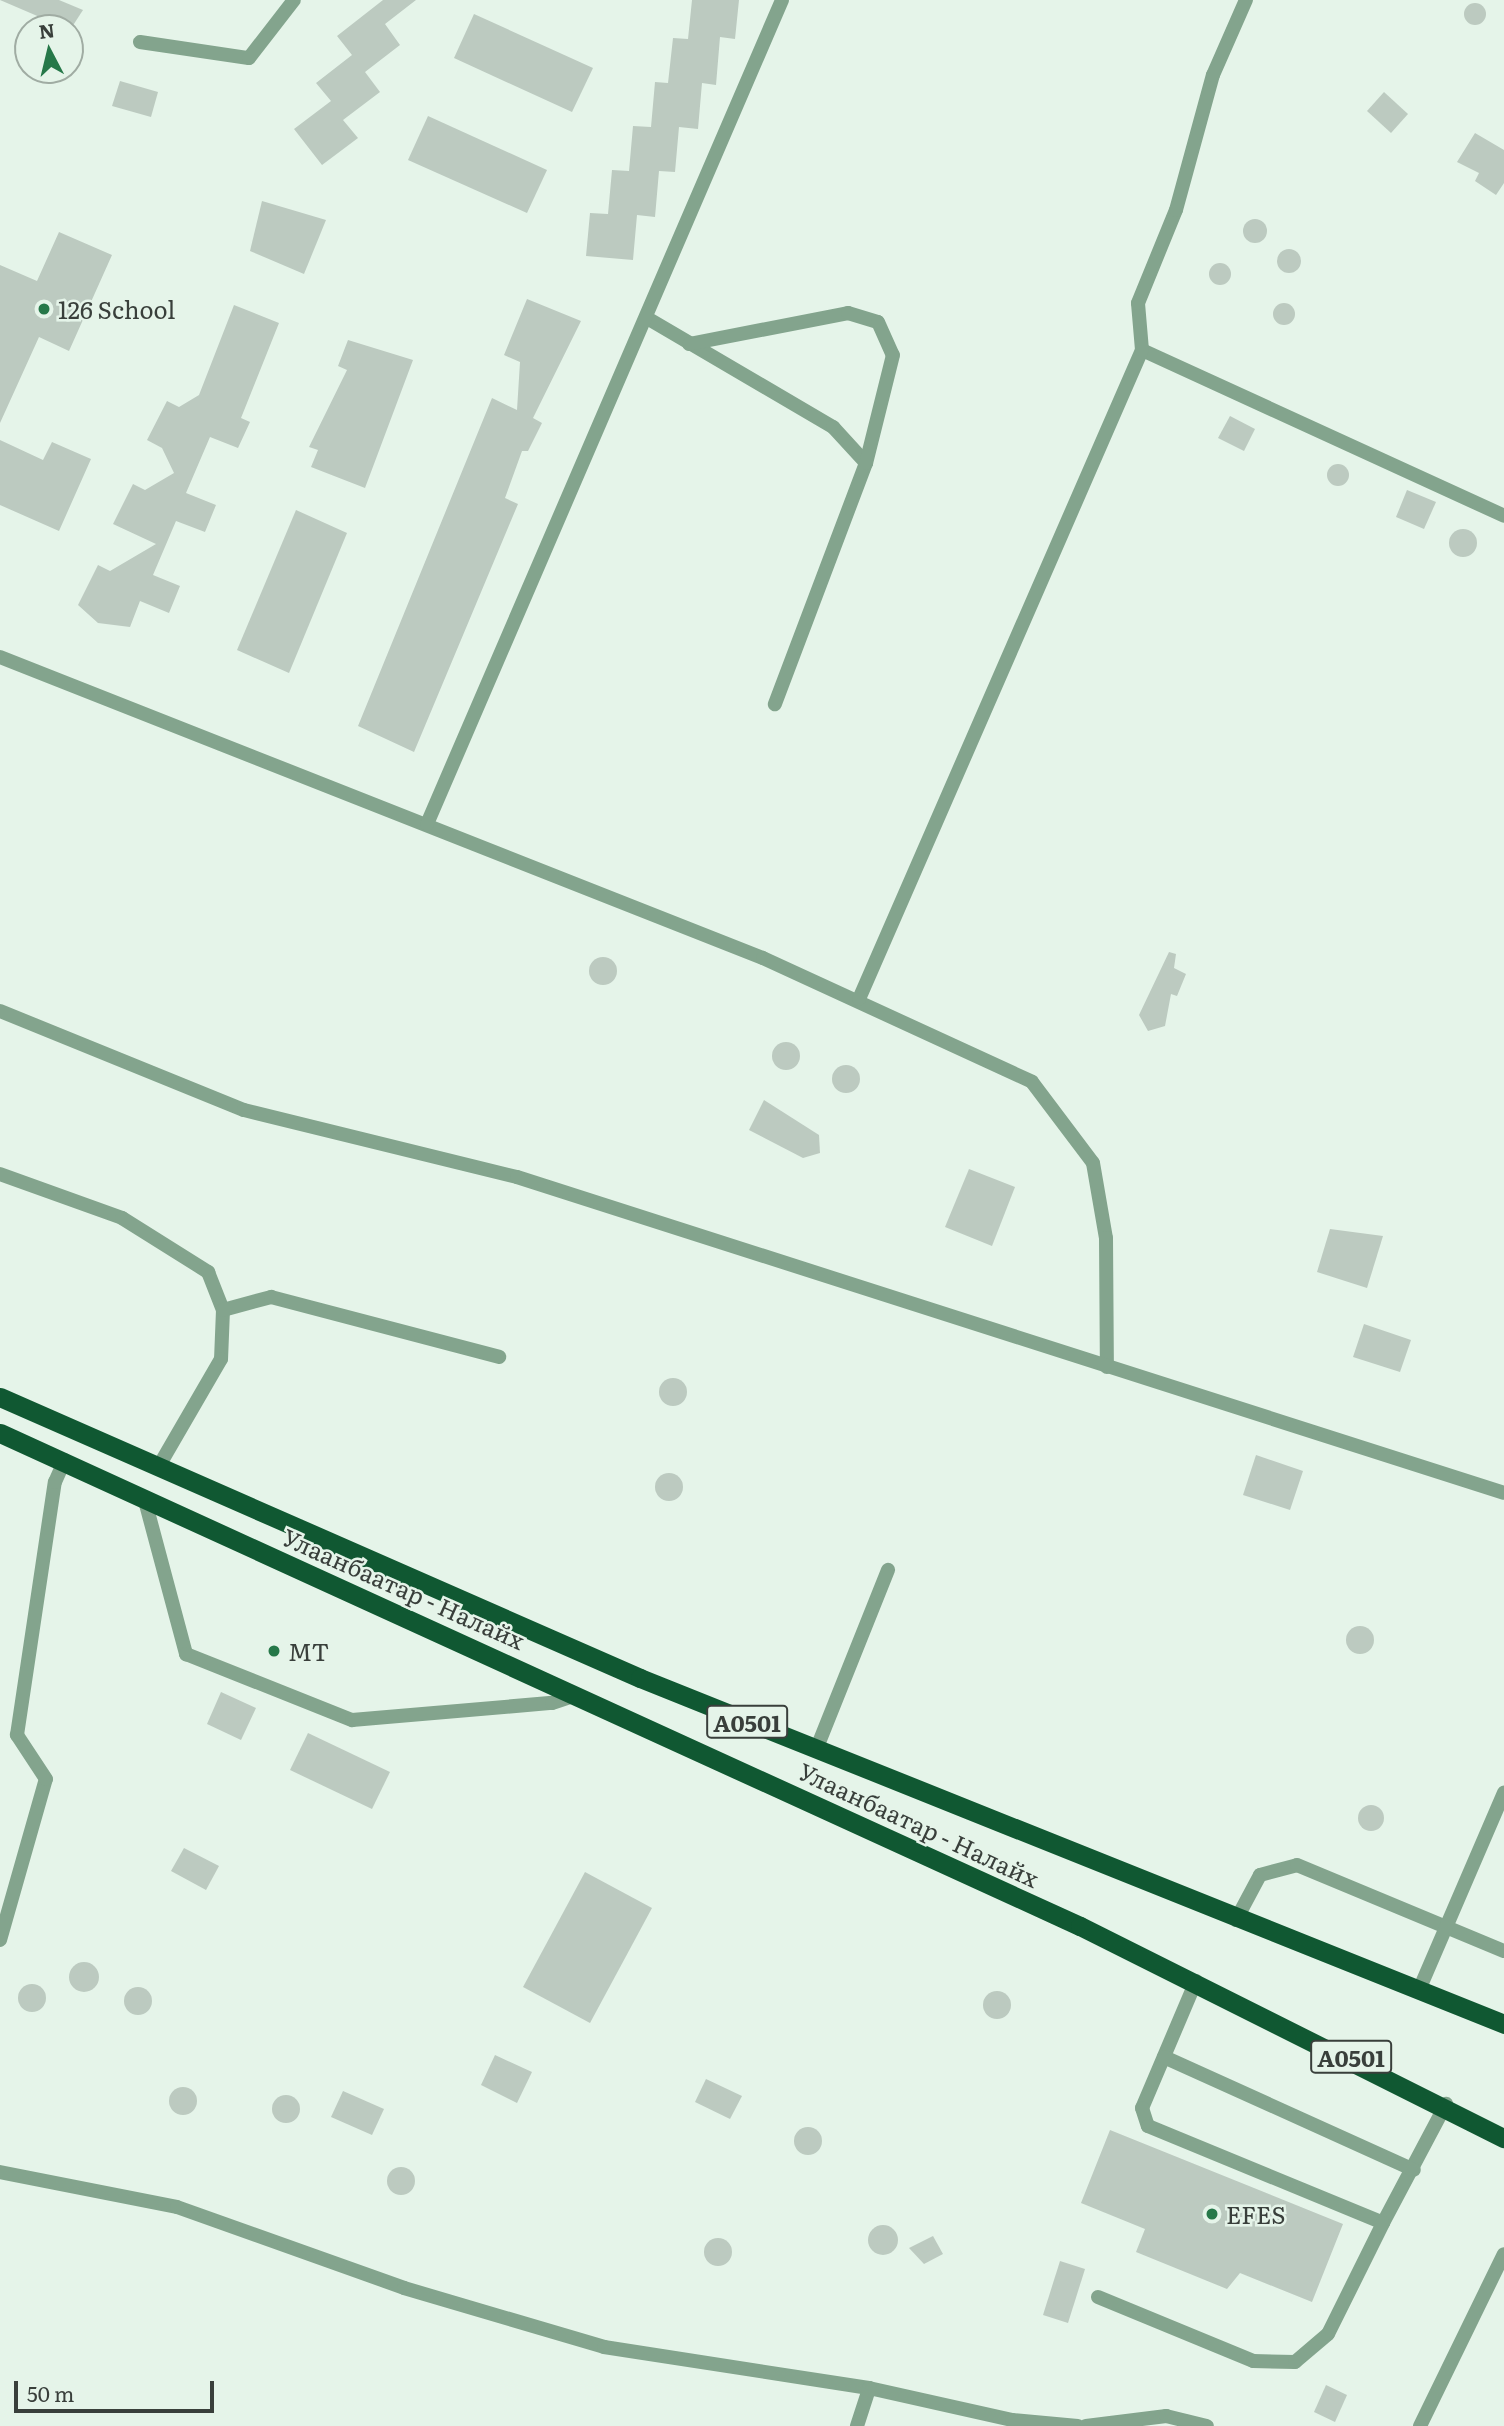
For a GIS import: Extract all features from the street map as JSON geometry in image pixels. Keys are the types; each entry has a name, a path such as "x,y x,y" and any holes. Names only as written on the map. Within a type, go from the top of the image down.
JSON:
{"highway":[{"name":"Улаанбаатар - Налайх","path":"0,1397 816,1750 1236,1920 1504,2024"},
{"name":"Улаанбаатар - Налайх","path":"0,1433 580,1694 1196,1981 1446,2104 1504,2138"}],"street":[{"path":"139,42 249,58 294,0"},
{"path":"427,824 782,0"},
{"path":"859,999 1142,350 1138,303 1175,210 1213,75 1246,0"},
{"path":"689,344 848,313 878,322 893,355 866,463 775,704"},
{"path":"647,318 833,427 866,463"},
{"path":"1142,350 1504,516"},
{"path":"0,657 427,824 859,999 1032,1083 1093,1163 1106,1238 1107,1367"},
{"path":"0,1011 244,1110 517,1177 1504,1493"},
{"path":"0,1174 121,1218 208,1272 223,1310 221,1359 159,1466"},
{"path":"223,1310 271,1297 499,1357"},
{"path":"0,1940 46,1779 17,1735 55,1482 65,1460"},
{"path":"144,1497 186,1654 352,1720 552,1703 580,1694"},
{"path":"816,1750 888,1570"},
{"path":"1419,1990 1504,1793"},
{"path":"1236,1920 1260,1875 1297,1865 1504,1951"},
{"path":"1196,1981 1142,2108 1148,2126 1382,2223"},
{"path":"1164,2057 1414,2170"},
{"path":"1098,2297 1253,2361 1295,2362 1328,2334 1382,2223 1414,2170 1446,2104"},
{"path":"0,2172 177,2207 404,2288 604,2347 869,2388 1012,2420 1078,2426"},
{"path":"1420,2426 1504,2254"},
{"path":"857,2426 869,2388"},
{"path":"1086,2426 1166,2416 1207,2426"},
{"path":"993,2426 1012,2420"}],"building":[{"path":"0,0 59,0 83,10 80,14 33,14"},
{"path":"383,0 416,0 385,24 400,45 365,72 380,92 343,120 358,138 322,165 294,129 331,101 316,83 352,55 337,36"},
{"path":"692,0 739,0 735,39 720,37 716,85 702,83 698,129 679,127 675,172 659,171 655,217 637,215 633,260 586,256 590,213 608,214 612,170 629,171 633,126 651,127 655,82 668,83 673,38 688,39"},
{"path":"1475,3 1483,6 1486,14 1483,22 1475,25 1467,22 1464,14 1467,6"},
{"path":"474,14 593,68 572,112 454,58"},
{"path":"120,81 158,92 151,117 112,106"},
{"path":"1384,92 1408,114 1391,133 1367,111"},
{"path":"428,116 547,170 527,213 408,160"},
{"path":"1475,133 1504,150 1504,183 1496,195 1475,181 1479,173 1457,162"},
{"path":"262,201 326,220 304,274 250,251"},
{"path":"1255,219 1263,223 1267,231 1263,239 1255,243 1247,239 1243,231 1247,223"},
{"name":"126 School","path":"59,232 112,255 69,351 39,337 0,423 0,265 37,281"},
{"path":"1289,249 1300,256 1301,261 1294,272 1289,273 1278,266 1277,261 1284,250"},
{"path":"1216,263 1224,263 1231,270 1231,278 1224,285 1216,285 1209,278 1209,270"},
{"path":"527,299 581,321 533,418 542,423 528,451 522,451 505,498 518,504 414,752 358,726 492,398 517,410 520,362 504,355"},
{"path":"1280,303 1288,303 1295,310 1295,318 1288,325 1280,325 1273,318 1273,310"},
{"path":"234,305 279,323 241,418 250,422 238,448 210,437 186,493 216,505 205,532 176,521 153,575 180,586 169,613 140,601 130,627 98,623 78,605 98,565 110,571 156,544 113,524 133,484 145,490 174,473 162,448 147,440 167,401 179,407 199,395"},
{"path":"348,340 413,360 365,488 311,467 318,450 309,447 347,370 338,366"},
{"path":"1230,416 1255,429 1244,451 1218,438"},
{"path":"0,440 43,460 52,442 91,459 59,531 0,505"},
{"path":"1338,464 1346,467 1349,475 1346,483 1338,486 1330,483 1327,475 1330,467"},
{"path":"1407,490 1436,502 1424,529 1396,517"},
{"path":"296,510 347,533 289,673 237,650"},
{"path":"1463,529 1473,533 1477,543 1473,553 1463,557 1453,553 1449,543 1453,533"},
{"path":"1169,952 1176,954 1174,968 1186,974 1177,996 1171,994 1165,1026 1148,1031 1139,1015"},
{"path":"603,957 613,961 617,971 613,981 603,985 593,981 589,971 593,961"},
{"path":"786,1042 796,1046 800,1056 796,1066 786,1070 776,1066 772,1056 776,1046"},
{"path":"846,1065 856,1069 860,1079 856,1089 846,1093 836,1089 832,1079 836,1069"},
{"path":"764,1100 819,1135 820,1153 803,1158 749,1130"},
{"path":"969,1169 1015,1187 992,1246 945,1227"},
{"path":"1330,1229 1383,1236 1367,1288 1317,1272"},
{"path":"1364,1324 1411,1340 1400,1372 1353,1357"},
{"path":"673,1378 683,1382 687,1392 683,1402 673,1406 663,1402 659,1392 663,1382"},
{"path":"1256,1455 1303,1471 1290,1510 1243,1495"},
{"path":"669,1473 679,1477 683,1487 679,1497 669,1501 659,1497 655,1487 659,1477"},
{"path":"1360,1626 1370,1630 1374,1640 1370,1650 1360,1654 1350,1650 1346,1640 1350,1630"},
{"path":"221,1692 256,1708 241,1740 207,1724"},
{"path":"308,1733 390,1772 372,1809 290,1770"},
{"path":"1371,1805 1381,1808 1384,1818 1381,1828 1371,1831 1361,1828 1358,1818 1361,1808"},
{"path":"184,1848 219,1866 206,1890 171,1871"},
{"path":"585,1872 652,1908 590,2023 523,1987"},
{"path":"84,1962 90,1963 98,1971 98,1983 90,1991 84,1992 78,1991 70,1983 69,1977 70,1971 78,1963"},
{"path":"32,1984 42,1988 46,1998 42,2008 32,2012 22,2008 18,1998 22,1988"},
{"path":"138,1987 148,1991 152,2001 148,2011 138,2015 128,2011 124,2001 128,1991"},
{"path":"997,1991 1007,1995 1011,2005 1007,2015 997,2019 987,2015 983,2005 987,1995"},
{"path":"495,2055 532,2072 517,2103 481,2085"},
{"path":"706,2079 742,2096 730,2119 695,2102"},
{"path":"183,2087 193,2091 197,2101 193,2111 183,2115 173,2111 169,2101 173,2091"},
{"path":"343,2091 384,2109 372,2135 331,2117"},
{"path":"286,2095 296,2099 300,2109 296,2119 286,2123 276,2119 272,2109 276,2099"},
{"path":"808,2127 818,2131 822,2141 818,2151 808,2155 798,2151 794,2141 798,2131"},
{"name":"EFES","path":"1110,2130 1343,2224 1312,2302 1240,2273 1227,2289 1136,2252 1145,2229 1081,2203"},
{"path":"401,2167 411,2171 415,2181 411,2191 401,2195 391,2191 387,2181 391,2171"},
{"path":"883,2225 889,2226 897,2234 897,2246 889,2254 883,2255 877,2254 869,2246 868,2240 869,2234 877,2226"},
{"path":"933,2236 943,2254 924,2264 909,2248"},
{"path":"718,2238 728,2242 732,2252 728,2262 718,2266 708,2262 704,2252 708,2242"},
{"path":"1060,2261 1085,2269 1068,2323 1043,2315"},
{"path":"1326,2385 1347,2395 1335,2422 1314,2412"}],"place":[{"name":"126 School","path":"44,309"},
{"name":"MT","path":"274,1651"},
{"name":"EFES","path":"1212,2214"}]}
